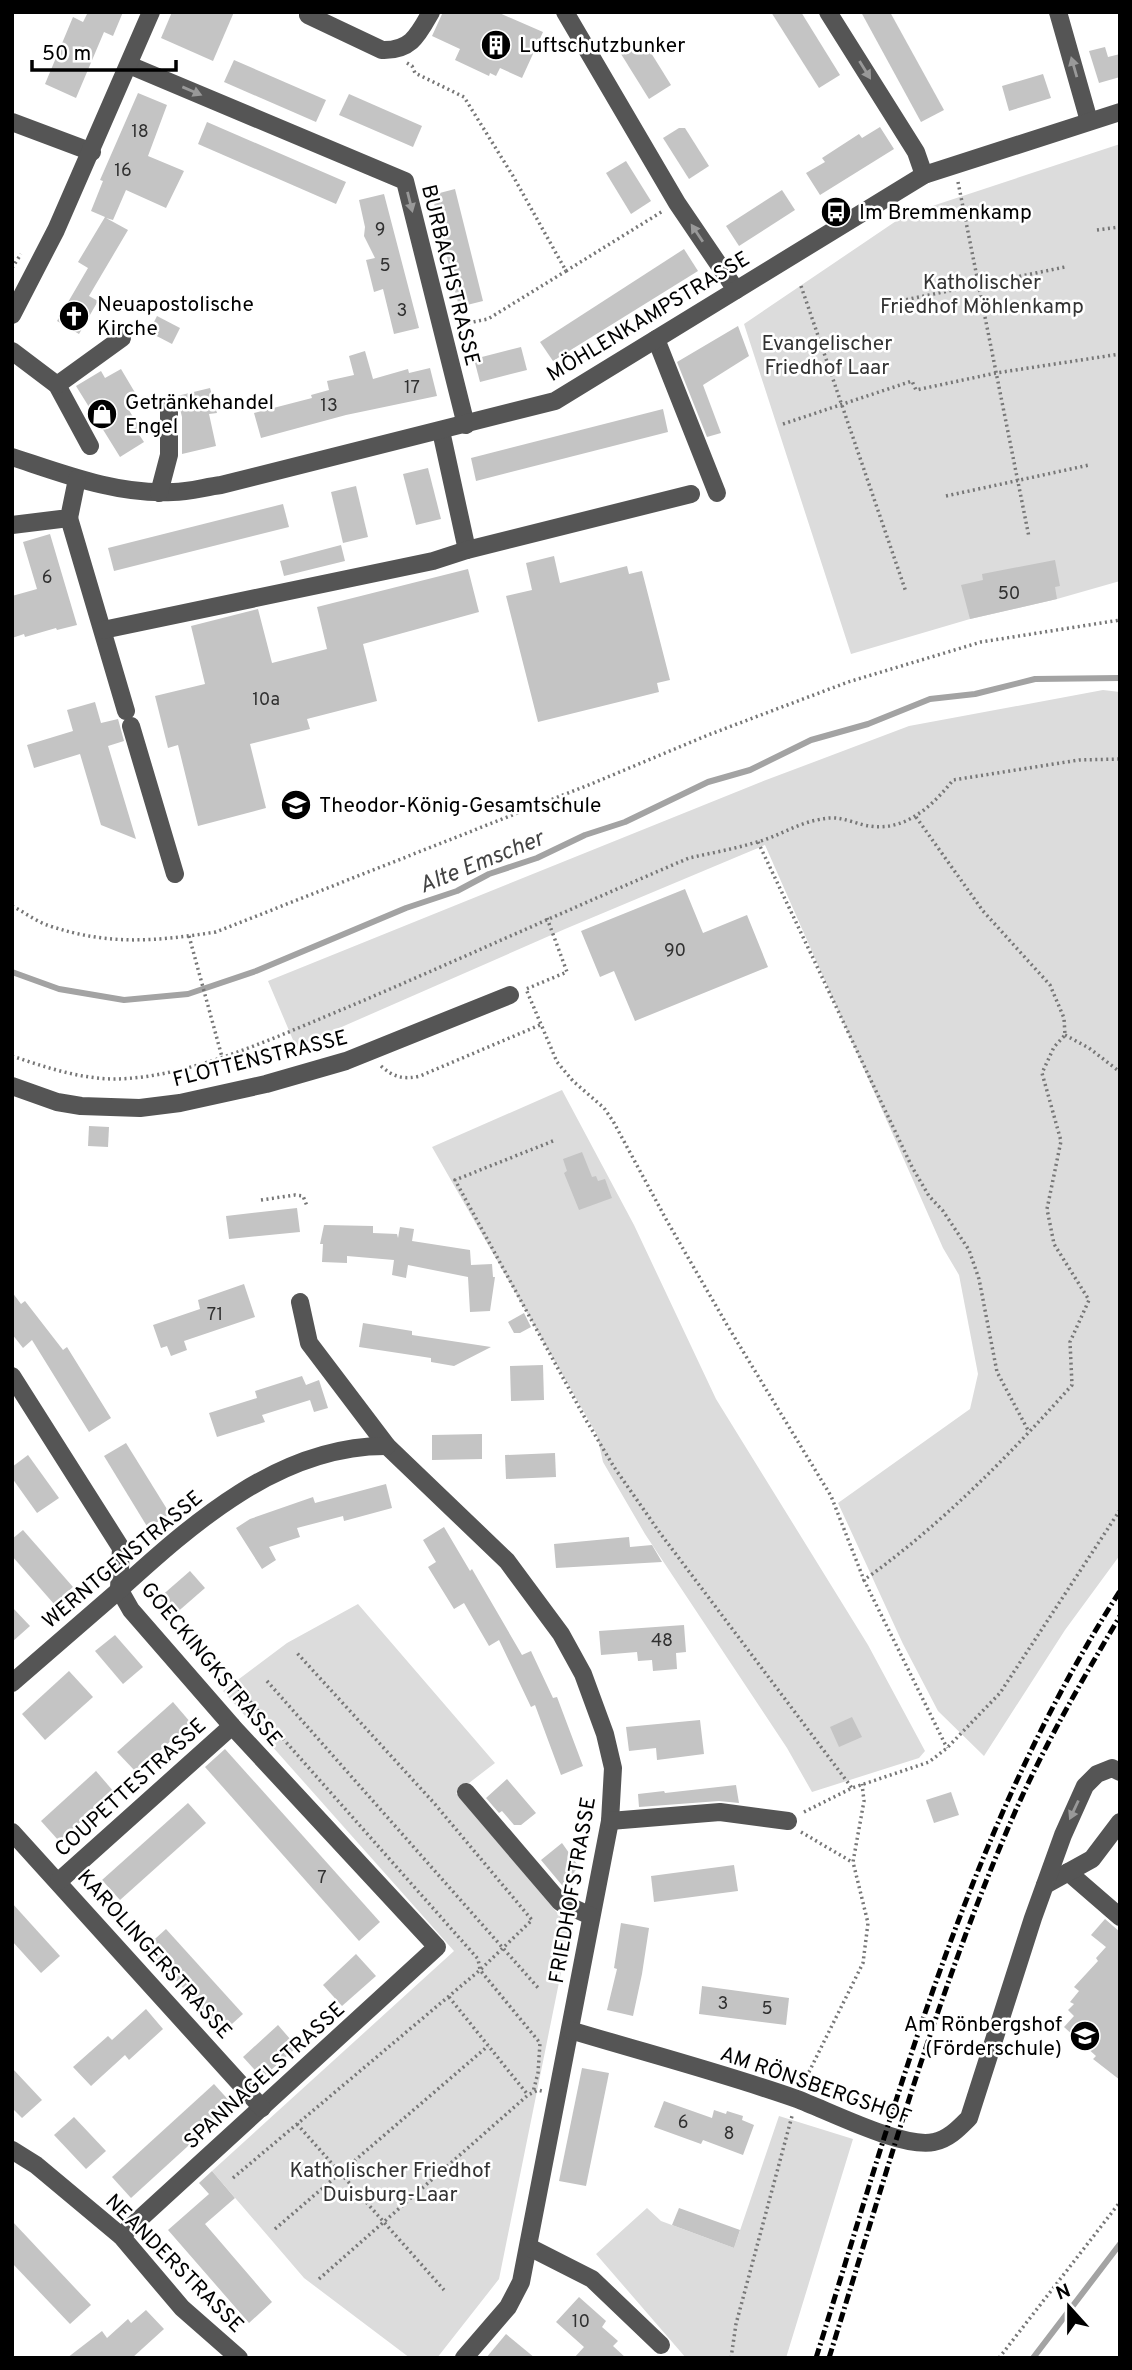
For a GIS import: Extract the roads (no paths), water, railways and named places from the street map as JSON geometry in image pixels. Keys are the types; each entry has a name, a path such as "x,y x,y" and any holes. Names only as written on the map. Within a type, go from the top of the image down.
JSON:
{"street":[{"path":"12,315 92,152 151,12"},
{"path":"309,15 382,50 395,50 410,43 431,12"},
{"path":"565,12 677,203 736,290"},
{"path":"828,12 916,152 924,175"},
{"path":"1058,12 1089,121"},
{"name":"BURBACHSTRASSE","path":"130,65 405,181 466,425"},
{"name":"MÖHLENKAMPSTRASSE","path":"12,457 77,479 119,488 159,493 175,492 222,485 555,401 924,175 1120,112"},
{"path":"12,122 92,152"},
{"path":"57,385 122,338"},
{"path":"656,339 717,493"},
{"path":"12,351 57,385 90,446"},
{"path":"159,493 169,455 169,408"},
{"path":"441,431 467,550"},
{"path":"77,479 69,518 175,874"},
{"path":"103,630 433,561 467,550 691,494"},
{"path":"12,525 69,518"},
{"name":"FLOTTENSTRASSE","path":"12,1086 57,1102 81,1106 139,1108 180,1104 266,1084 372,1051 510,995"},
{"name":"FRIEDHOFSTRASSE","path":"300,1302 309,1343 387,1446 507,1560 561,1634 583,1674 605,1734 613,1768 610,1821 521,2282 508,2307 464,2358"},
{"name":"GOECKINGKSTRASSE","path":"12,1376 121,1548 119,1589 131,1610 232,1726 437,1947"},
{"name":"WERNTGENSTRASSE","path":"12,1683 163,1549 210,1513 253,1485 289,1467 324,1455 359,1446 387,1446"},
{"name":"COUPETTESTRASSE","path":"59,1881 232,1726"},
{"name":"AM RÖNSBERGSHOF","path":"570,2030 797,2099 867,2128 914,2142 934,2142 953,2134 969,2118 1063,1835 1085,1786 1097,1774 1117,1766"},
{"path":"466,1792 560,1902 591,1916"},
{"path":"610,1821 720,1812 788,1821"},
{"path":"1045,1885 1092,1859 1120,1822"},
{"name":"KAROLINGERSTRASSE","path":"12,1832 262,2108"},
{"path":"1068,1872 1120,1917"},
{"name":"SPANNAGELSTRASSE","path":"121,2236 437,1947"},
{"name":"NEANDERSTRASSE","path":"12,2150 36,2165 121,2236 182,2308 232,2356"},
{"path":"529,2247 592,2279 661,2345"}],"waterway":[{"name":"Alte Emscher","path":"12,972 59,989 124,1000 188,994 256,971 406,908 457,891 489,874 537,858 585,835 625,822 708,782 750,770 811,740 868,724 930,699 975,694 1035,679 1120,678"},
{"path":"1033,2358 1120,2244"}],"railway":[{"path":"816,2358 909,2062 942,1964 980,1867 1021,1772 1067,1680 1120,1591"},
{"path":"829,2358 914,2082 987,1878 1039,1762 1120,1616"}],"place":[{"name":"Luftschutzbunker","path":"496,45"},
{"name":"Im Bremmenkamp","path":"836,212"},
{"name":"Neuapostolische Kirche","path":"74,316"},
{"name":"Getränkehandel Engel","path":"102,414"},
{"name":"Theodor-König-Gesamtschule","path":"296,805"},
{"name":"Am Rönbergshof (Förderschule)","path":"1085,2036"}],"park label":[{"name":"Katholischer Friedhof Möhlenkamp","path":"982,294"},
{"name":"Evangelischer Friedhof Laar","path":"827,355"},
{"name":"Katholischer Friedhof Duisburg-Laar","path":"390,2182"}]}
